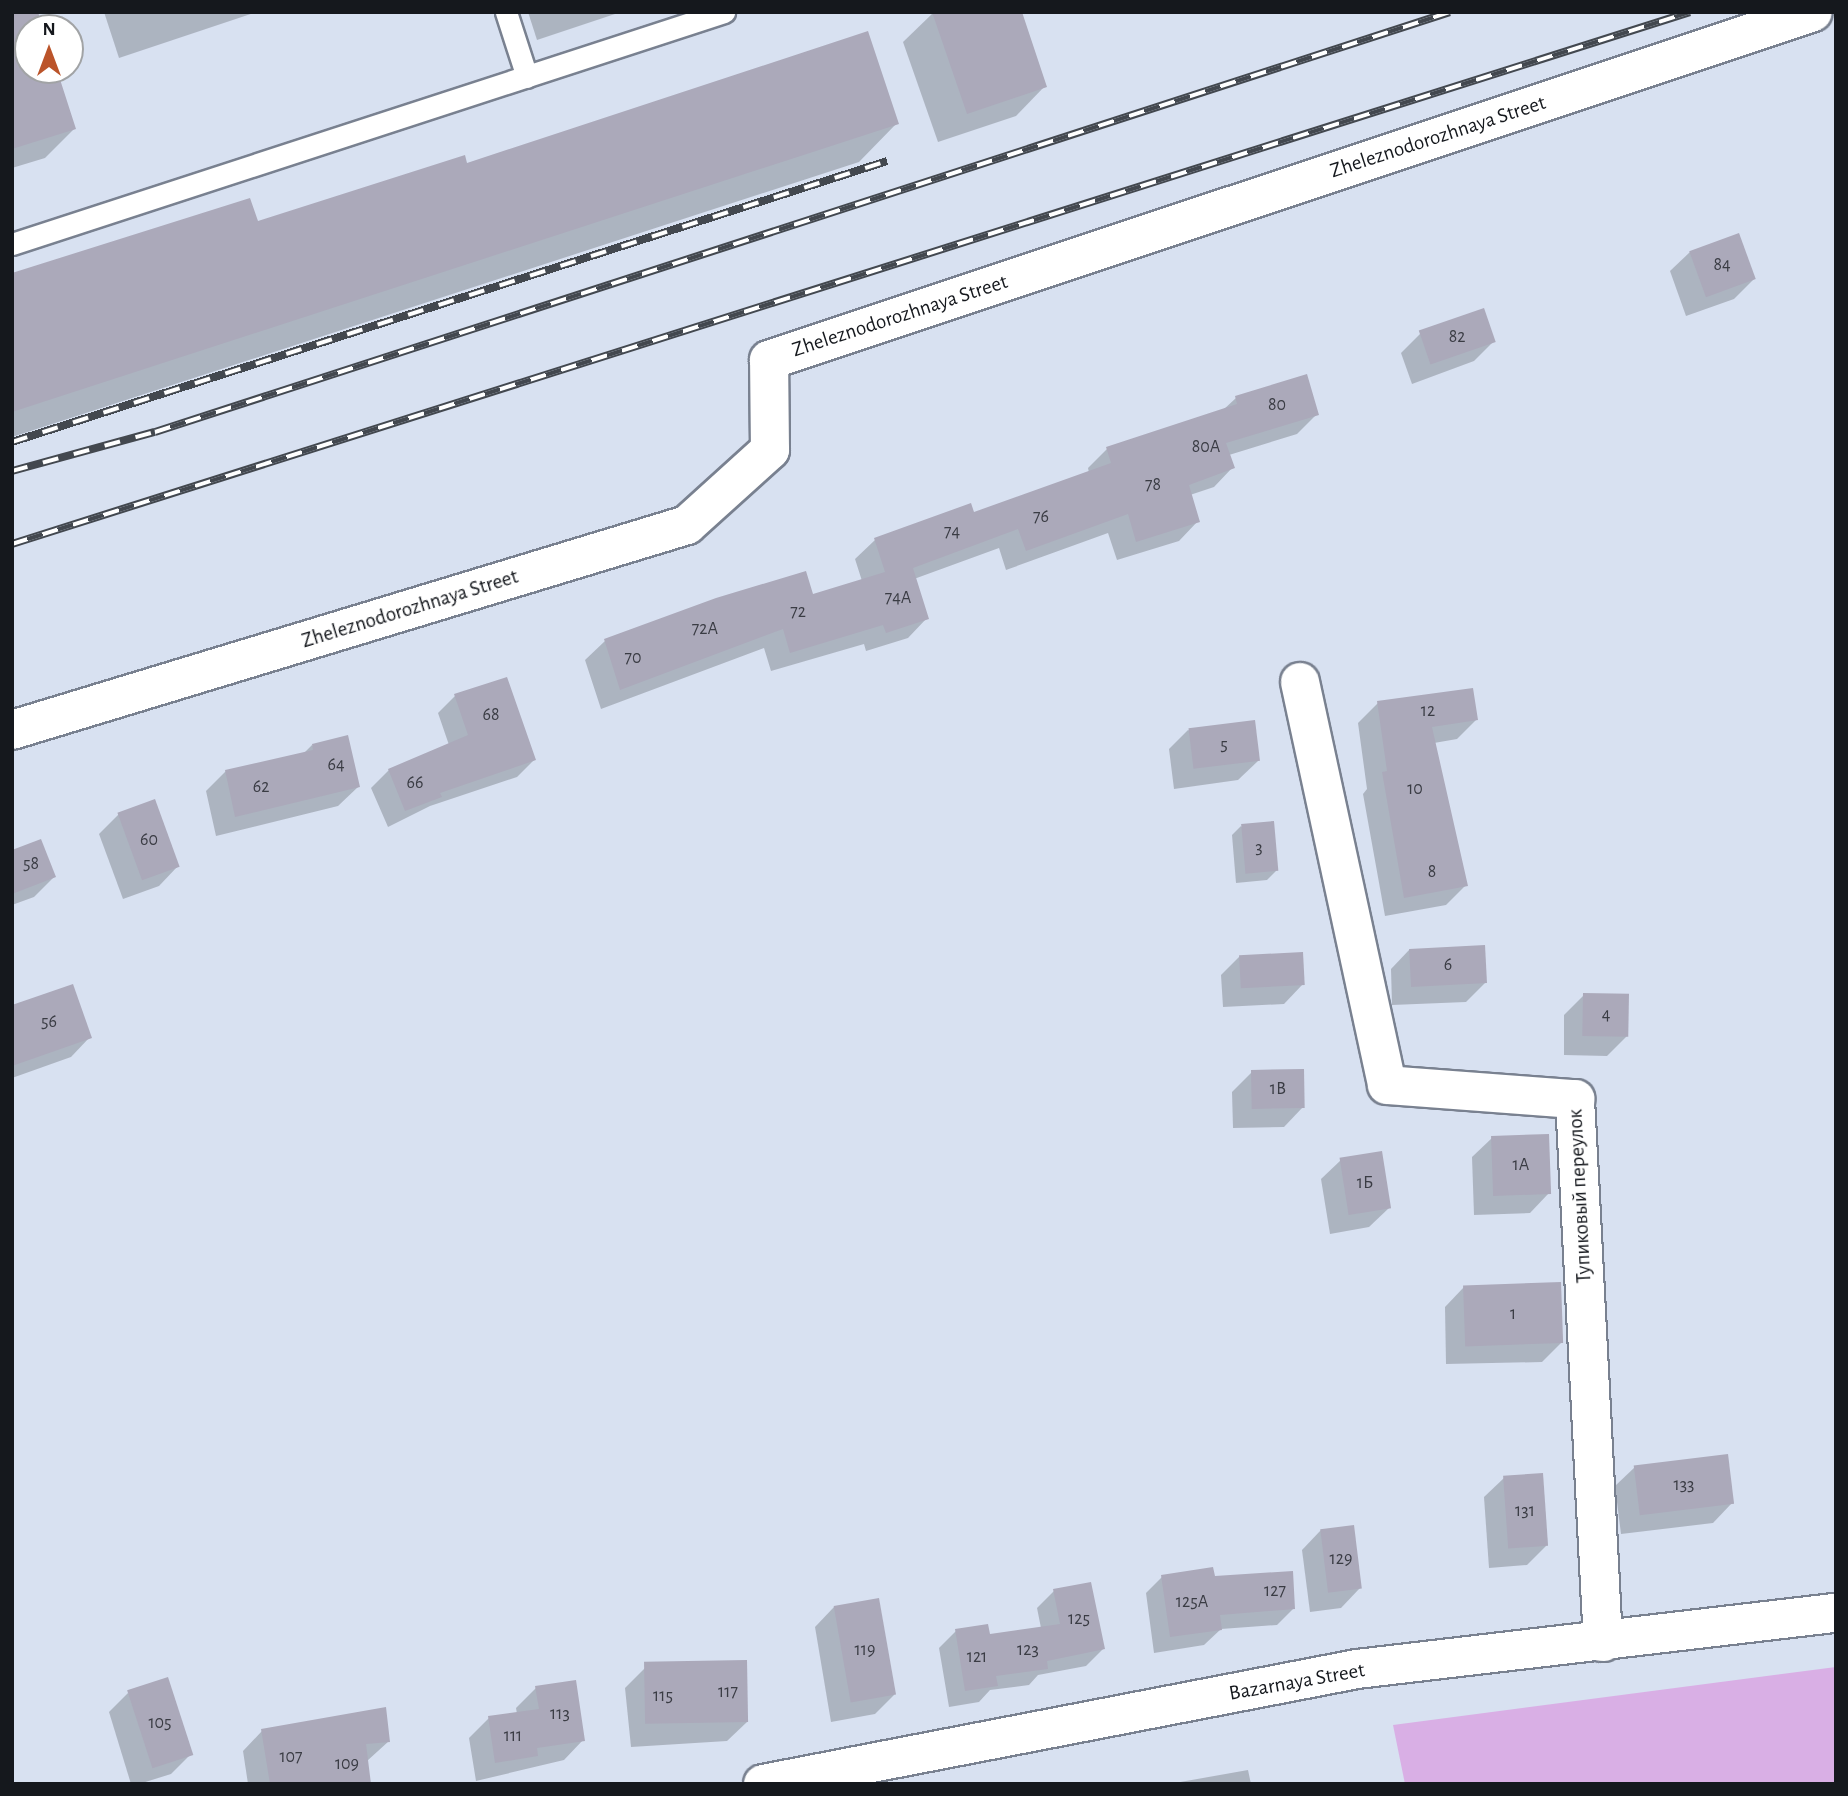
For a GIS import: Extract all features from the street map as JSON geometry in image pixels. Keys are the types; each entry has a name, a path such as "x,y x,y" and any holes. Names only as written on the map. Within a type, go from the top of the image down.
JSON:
{"street":[{"name":"Zheleznodorozhnaya Street","path":"12,730 687,525 770,450 769,360 1812,12"},
{"name":"Тупиковый переулок","path":"1300,682 1387,1085 1574,1099 1603,1642"},
{"name":"Bazarnaya Street","path":"764,1784 1357,1669 1836,1613"}],"lane":[{"path":"506,12 527,77"},
{"path":"12,244 724,12"}],"shaded area":[{"path":"1836,1667 1836,1784 1405,1784 1393,1725"}],"building":[{"path":"12,12 38,12 14,14 14,84 62,84 76,129 12,149"},
{"path":"932,12 1022,12 1047,87 967,114"},
{"path":"868,31 899,124 12,412 12,273 250,198 258,221 465,155 467,163"},
{"path":"1739,233 1756,279 1706,297 1689,251"},
{"path":"1484,308 1496,342 1430,365 1419,330"},
{"path":"1307,374 1319,415 1226,443 1235,468 1189,485 1200,522 1136,542 1128,514 1026,551 1018,529 913,568 929,619 886,633 883,625 790,653 783,629 620,690 604,639 716,598 806,571 813,594 885,572 874,538 971,503 974,512 1111,463 1106,447 1237,404 1235,396"},
{"path":"507,677 536,760 440,793 442,797 405,811 388,769 468,735 454,694"},
{"path":"1473,688 1478,720 1432,727 1468,886 1404,898 1382,772 1387,771 1377,701"},
{"path":"1255,720 1260,761 1193,769 1188,728"},
{"path":"348,735 360,787 235,817 225,770 313,750 312,744"},
{"path":"155,799 180,867 142,880 117,813"},
{"path":"1274,821 1278,871 1245,874 1241,824"},
{"path":"41,839 56,877 12,894 12,850"},
{"path":"1485,945 1487,983 1411,987 1409,949"},
{"path":"1303,952 1305,985 1241,988 1239,955"},
{"path":"73,984 92,1038 12,1066 12,1005"},
{"path":"1583,993 1629,994 1628,1037 1582,1036"},
{"path":"1304,1069 1305,1108 1252,1109 1251,1070"},
{"path":"1549,1134 1551,1194 1493,1196 1491,1136"},
{"path":"1382,1151 1391,1208 1349,1215 1340,1158"},
{"path":"1561,1282 1563,1343 1465,1346 1463,1285"},
{"path":"1728,1454 1734,1504 1640,1515 1634,1466"},
{"path":"1543,1473 1548,1546 1508,1549 1503,1476"},
{"path":"1354,1525 1362,1589 1328,1593 1320,1529"},
{"path":"1213,1567 1215,1576 1293,1571 1295,1609 1220,1615 1222,1630 1170,1637 1161,1575"},
{"path":"1091,1582 1105,1649 1047,1661 1048,1669 996,1676 998,1686 965,1691 955,1629 988,1624 990,1634 1060,1624 1053,1589"},
{"path":"879,1598 896,1695 851,1702 834,1606"},
{"path":"747,1660 748,1722 645,1724 644,1662"},
{"path":"168,1677 193,1755 152,1768 127,1690"},
{"path":"576,1680 585,1741 537,1748 538,1756 495,1763 488,1716 539,1709 535,1686"},
{"path":"386,1707 390,1742 366,1744 371,1784 270,1784 261,1729"}],"railway":[{"path":"12,471 155,432 1450,12"},
{"path":"12,544 1690,12"},
{"path":"12,442 887,161"}]}
